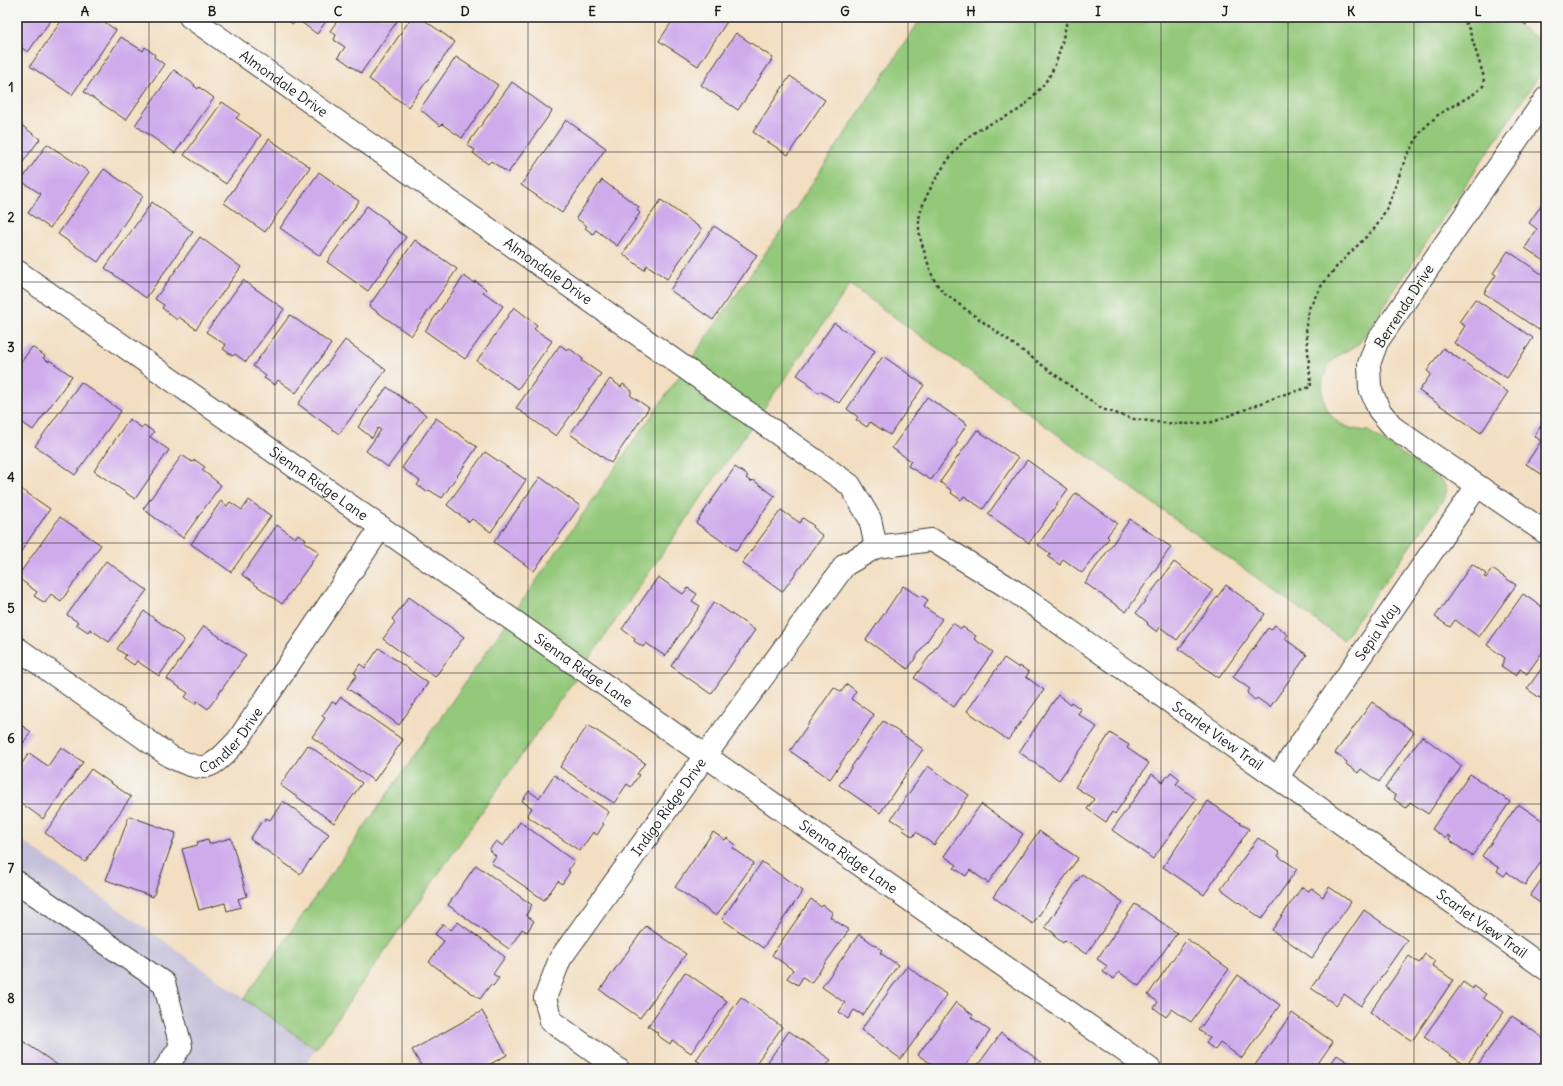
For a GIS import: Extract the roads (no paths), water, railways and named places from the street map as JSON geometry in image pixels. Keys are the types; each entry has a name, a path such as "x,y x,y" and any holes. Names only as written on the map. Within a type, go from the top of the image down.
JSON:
{"street":[{"name":"Almondale Drive","path":"190,17 850,485 870,519 876,547"},
{"name":"Berrenda Drive","path":"1546,98 1377,342 1369,364 1370,388 1378,410 1394,428 1546,533"},
{"name":"Sienna Ridge Lane","path":"17,271 1150,1069"},
{"name":"Sepia Way","path":"1277,778 1477,486"},
{"name":"Candler Drive","path":"17,648 171,757 188,765 207,767 222,756 238,740 381,527"},
{"name":"Scarlet View Trail","path":"876,547 932,540 1014,591 1546,969"},
{"name":"Indigo Ridge Drive","path":"618,1069 551,1021 546,998 560,959 705,756 845,566 876,547"},
{"path":"17,882 164,983 181,1046 164,1069"}]}
